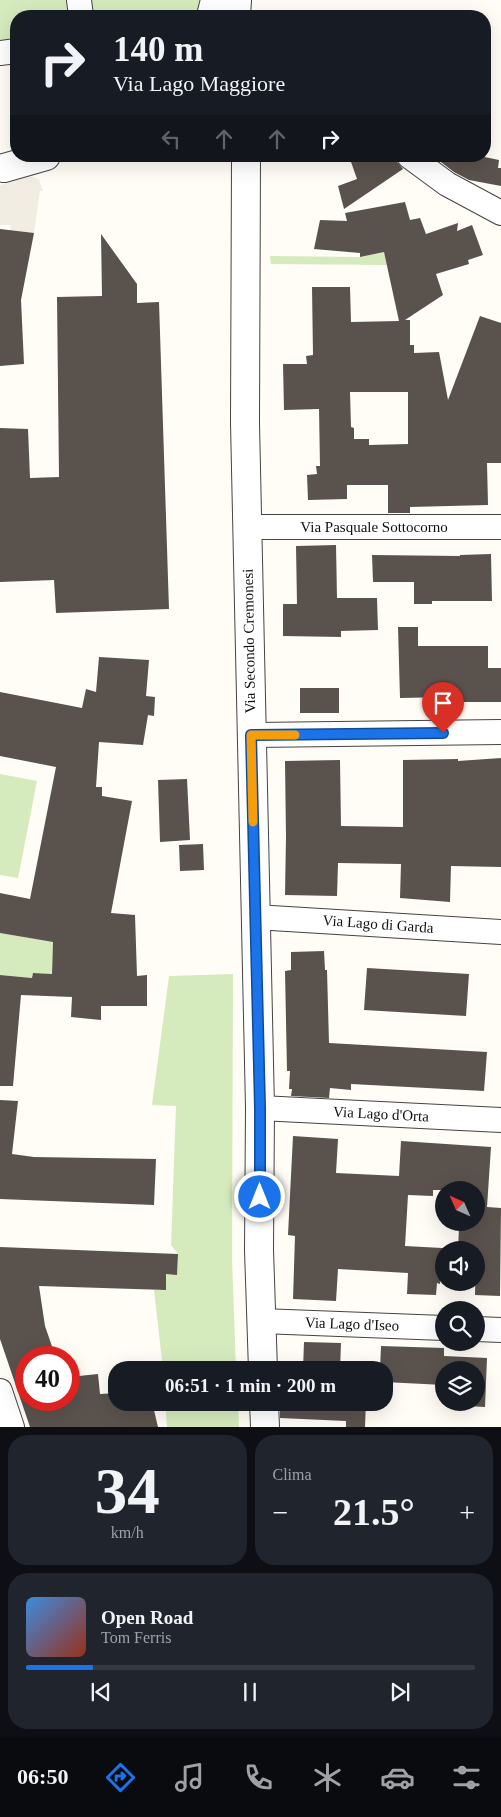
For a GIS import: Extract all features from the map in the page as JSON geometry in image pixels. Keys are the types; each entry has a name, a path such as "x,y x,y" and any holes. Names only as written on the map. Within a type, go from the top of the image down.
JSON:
{"street":[{"path":"418,162 447,184 498,210"},
{"name":"Via Secondo Cremonesi","path":"246,169 245,423 260,1108 263,1361"},
{"name":"Via Pasquale Sottocorno","path":"248,527 501,527"},
{"path":"251,735 501,732"},
{"name":"Via Lago di Garda","path":"255,916 501,932"},
{"name":"Via Lago d'Orta","path":"260,1108 501,1120"},
{"name":"Via Lago d'Iseo","path":"261,1321 435,1328"},
{"path":"485,1329 501,1330"},
{"path":"0,1391 12,1427"},
{"path":"264,1411 265,1427"}],"green space":[{"path":"0,0 209,0 200,10 10,10 10,45 0,47"},
{"path":"384,252 387,265 271,264 270,256 360,257"},
{"path":"0,774 37,781 18,878 0,875"},
{"path":"0,933 53,942 52,974 33,973 32,978 0,975"},
{"path":"233,974 232,1259 236,1361 162,1361 154,1290 166,1290 166,1274 177,1274 178,1254 171,1245 176,1106 152,1105 169,976"},
{"path":"166,1411 238,1411 239,1427 167,1427"}],"shaded area":[{"path":"27,176 39,180 43,191 40,191 34,233 10,231 11,225 0,225 0,185"}],"building":[{"path":"491,158 499,160 498,168 501,168 501,186 469,180 441,162 491,162"},
{"path":"351,162 397,162 403,169 344,209 338,186 357,179"},
{"path":"405,202 410,220 420,218 426,234 458,223 457,231 472,225 483,255 468,260 469,264 436,274 443,295 405,320 410,320 410,345 414,345 414,353 439,352 448,400 480,316 501,323 501,463 487,463 488,505 410,507 410,513 388,513 388,485 347,485 347,499 308,500 307,475 317,474 316,466 320,466 319,409 284,410 283,364 307,364 306,356 313,355 312,287 350,287 351,322 399,321 384,252 360,257 360,253 314,249 320,220 347,221 345,213","holes":["350,392 408,392 408,444 369,445 369,439 354,439 354,428 351,427"]},
{"path":"0,229 34,233 21,300 24,364 0,366"},
{"path":"101,234 137,284 137,303 159,302 169,609 56,613 54,580 0,582 0,428 28,429 30,478 59,477 57,297 102,296"},
{"path":"336,545 337,598 377,598 378,630 341,631 341,637 283,636 283,604 297,604 296,546"},
{"path":"491,554 492,601 432,601 432,604 414,604 414,582 373,582 372,555 460,556"},
{"path":"398,627 418,627 418,646 488,646 488,668 501,668 501,702 450,702 450,697 400,698"},
{"path":"99,657 149,660 146,696 155,697 154,716 148,715 143,745 99,742 96,787 102,787 102,796 132,801 111,913 135,915 137,976 147,975 147,1006 101,1006 101,1020 71,1017 72,997 21,995 13,1086 0,1086 0,975 32,978 33,973 52,974 53,942 0,933 0,893 30,899 56,767 0,756 0,692 82,708 86,689 96,692"},
{"path":"300,688 339,688 339,713 300,713"},
{"path":"501,758 501,867 451,866 450,902 400,898 401,864 338,863 337,896 285,895 285,761 340,760 341,826 403,827 403,760 458,759 458,761"},
{"path":"187,779 190,840 160,842 158,780"},
{"path":"203,844 204,870 180,871 179,845"},
{"path":"324,951 325,970 327,970 329,1043 487,1052 484,1091 351,1084 351,1090 330,1088 329,1098 291,1096 292,1089 289,1089 290,1071 287,1071 285,971 291,970 291,952"},
{"path":"367,968 469,974 466,1016 364,1010"},
{"path":"0,1100 18,1101 12,1154 34,1157 156,1159 154,1205 0,1199"},
{"path":"293,1136 338,1139 336,1173 399,1176 401,1141 491,1147 487,1207 501,1208 500,1296 475,1295 475,1291 485,1291 485,1241 458,1241 459,1231 485,1231 485,1181 435,1181 433,1196 408,1195 405,1246 435,1248 436,1295 407,1294 408,1273 338,1269 336,1301 293,1299 295,1236 288,1235"},
{"path":"0,1247 178,1254 177,1275 166,1274 166,1290 39,1286 45,1326 52,1346 15,1346 15,1383 0,1339"},
{"path":"304,1342 341,1343 340,1361 303,1361"},
{"path":"381,1346 435,1348 435,1351 444,1351 444,1356 487,1358 485,1407 485,1361 435,1361 435,1385 393,1382 393,1361 380,1361"},
{"path":"98,1374 100,1394 108,1394 108,1411 154,1411 158,1427 30,1427 25,1411 80,1411 80,1376"},
{"path":"280,1411 366,1411 365,1427 346,1427 346,1421 280,1418"}],"slow traffic":[{"path":"253,822 251,735 295,735"}],"route":[{"path":"260,1197 260,1108 251,735 443,733"}]}
